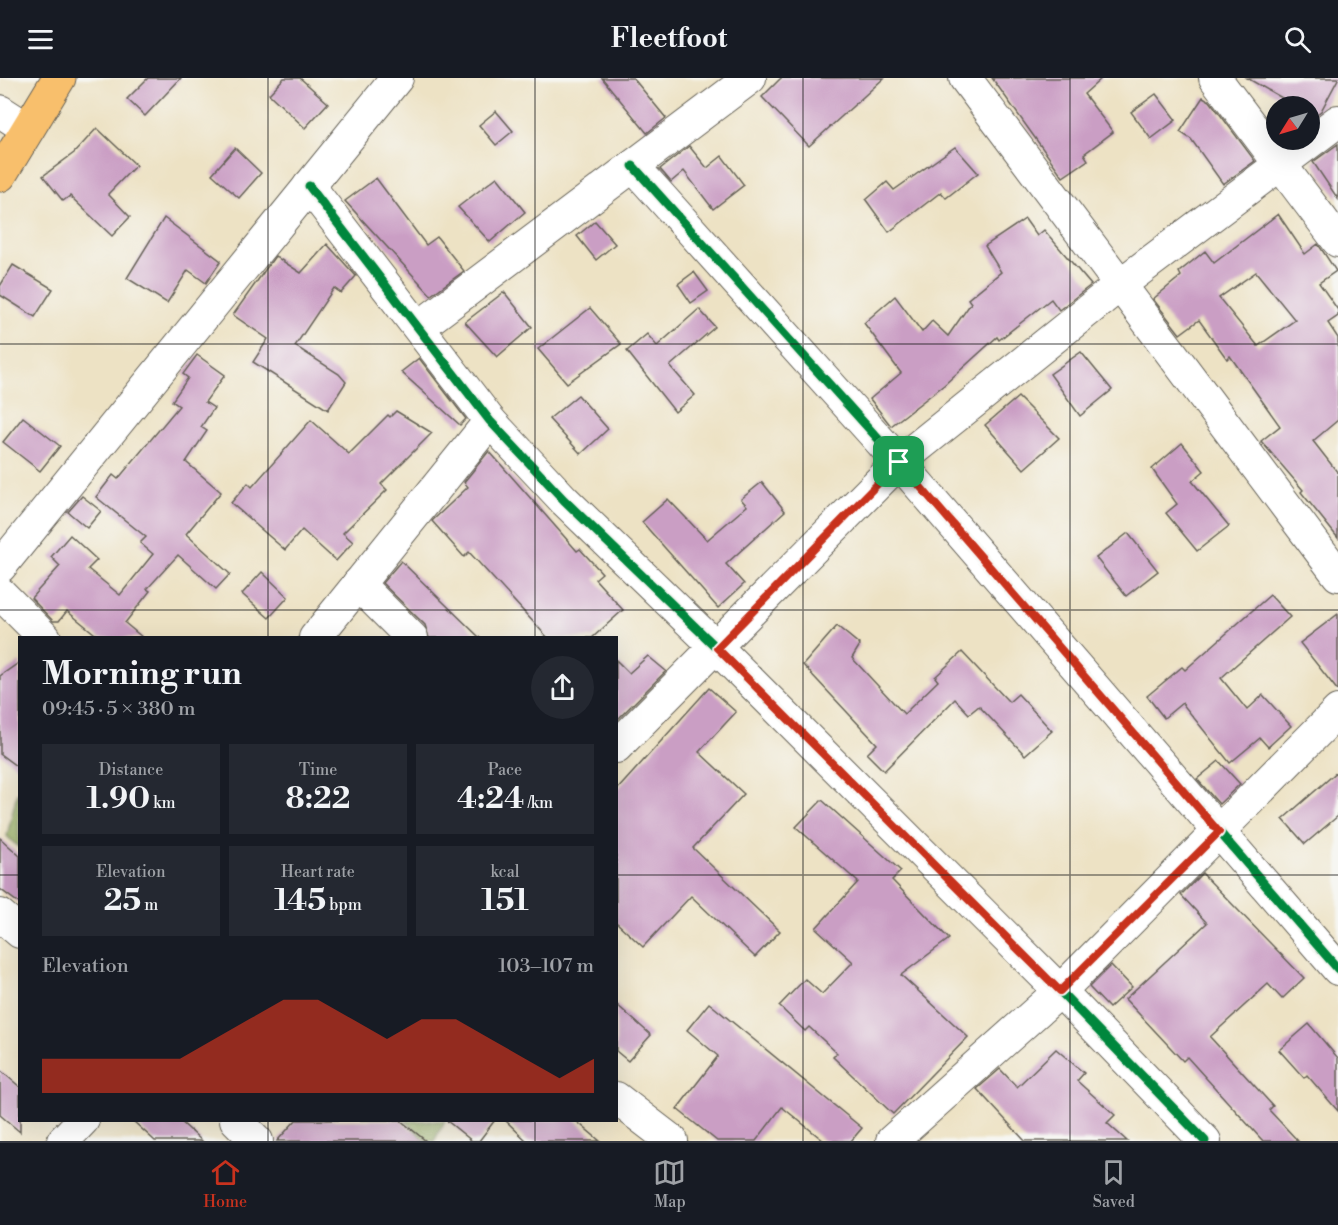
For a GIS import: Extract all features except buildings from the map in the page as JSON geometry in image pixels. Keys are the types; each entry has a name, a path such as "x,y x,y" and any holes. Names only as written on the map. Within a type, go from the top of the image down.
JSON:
{"main road":[{"path":"0,175 59,78"}],"street":[{"path":"0,567 397,78"},
{"path":"965,78 1338,575"},
{"path":"1215,78 1338,241"},
{"path":"418,327 633,166 743,80"},
{"path":"0,111 28,129"},
{"path":"618,745 717,648 899,462 1121,284 1338,121"},
{"path":"633,166 899,462 1338,969"},
{"path":"309,186 490,421 564,500 717,648 1060,991 1205,1141"},
{"path":"317,636 490,421"},
{"path":"358,584 410,636"},
{"path":"0,593 43,636"},
{"path":"892,1141 1060,991 1338,711"},
{"path":"0,915 18,930"},
{"path":"618,1100 672,1141"},
{"path":"63,1141 81,1122"}],"green space":[{"path":"17,793 18,793 18,847 7,836"},
{"path":"407,1122 444,1122 434,1141 426,1141"}],"cycle path":[{"path":"633,166 899,462 1338,969"},
{"path":"309,186 490,421 564,500 717,648 1060,991 1205,1141"}],"route":[{"path":"899,462 1219,832 1060,991 717,648 899,462"}]}
